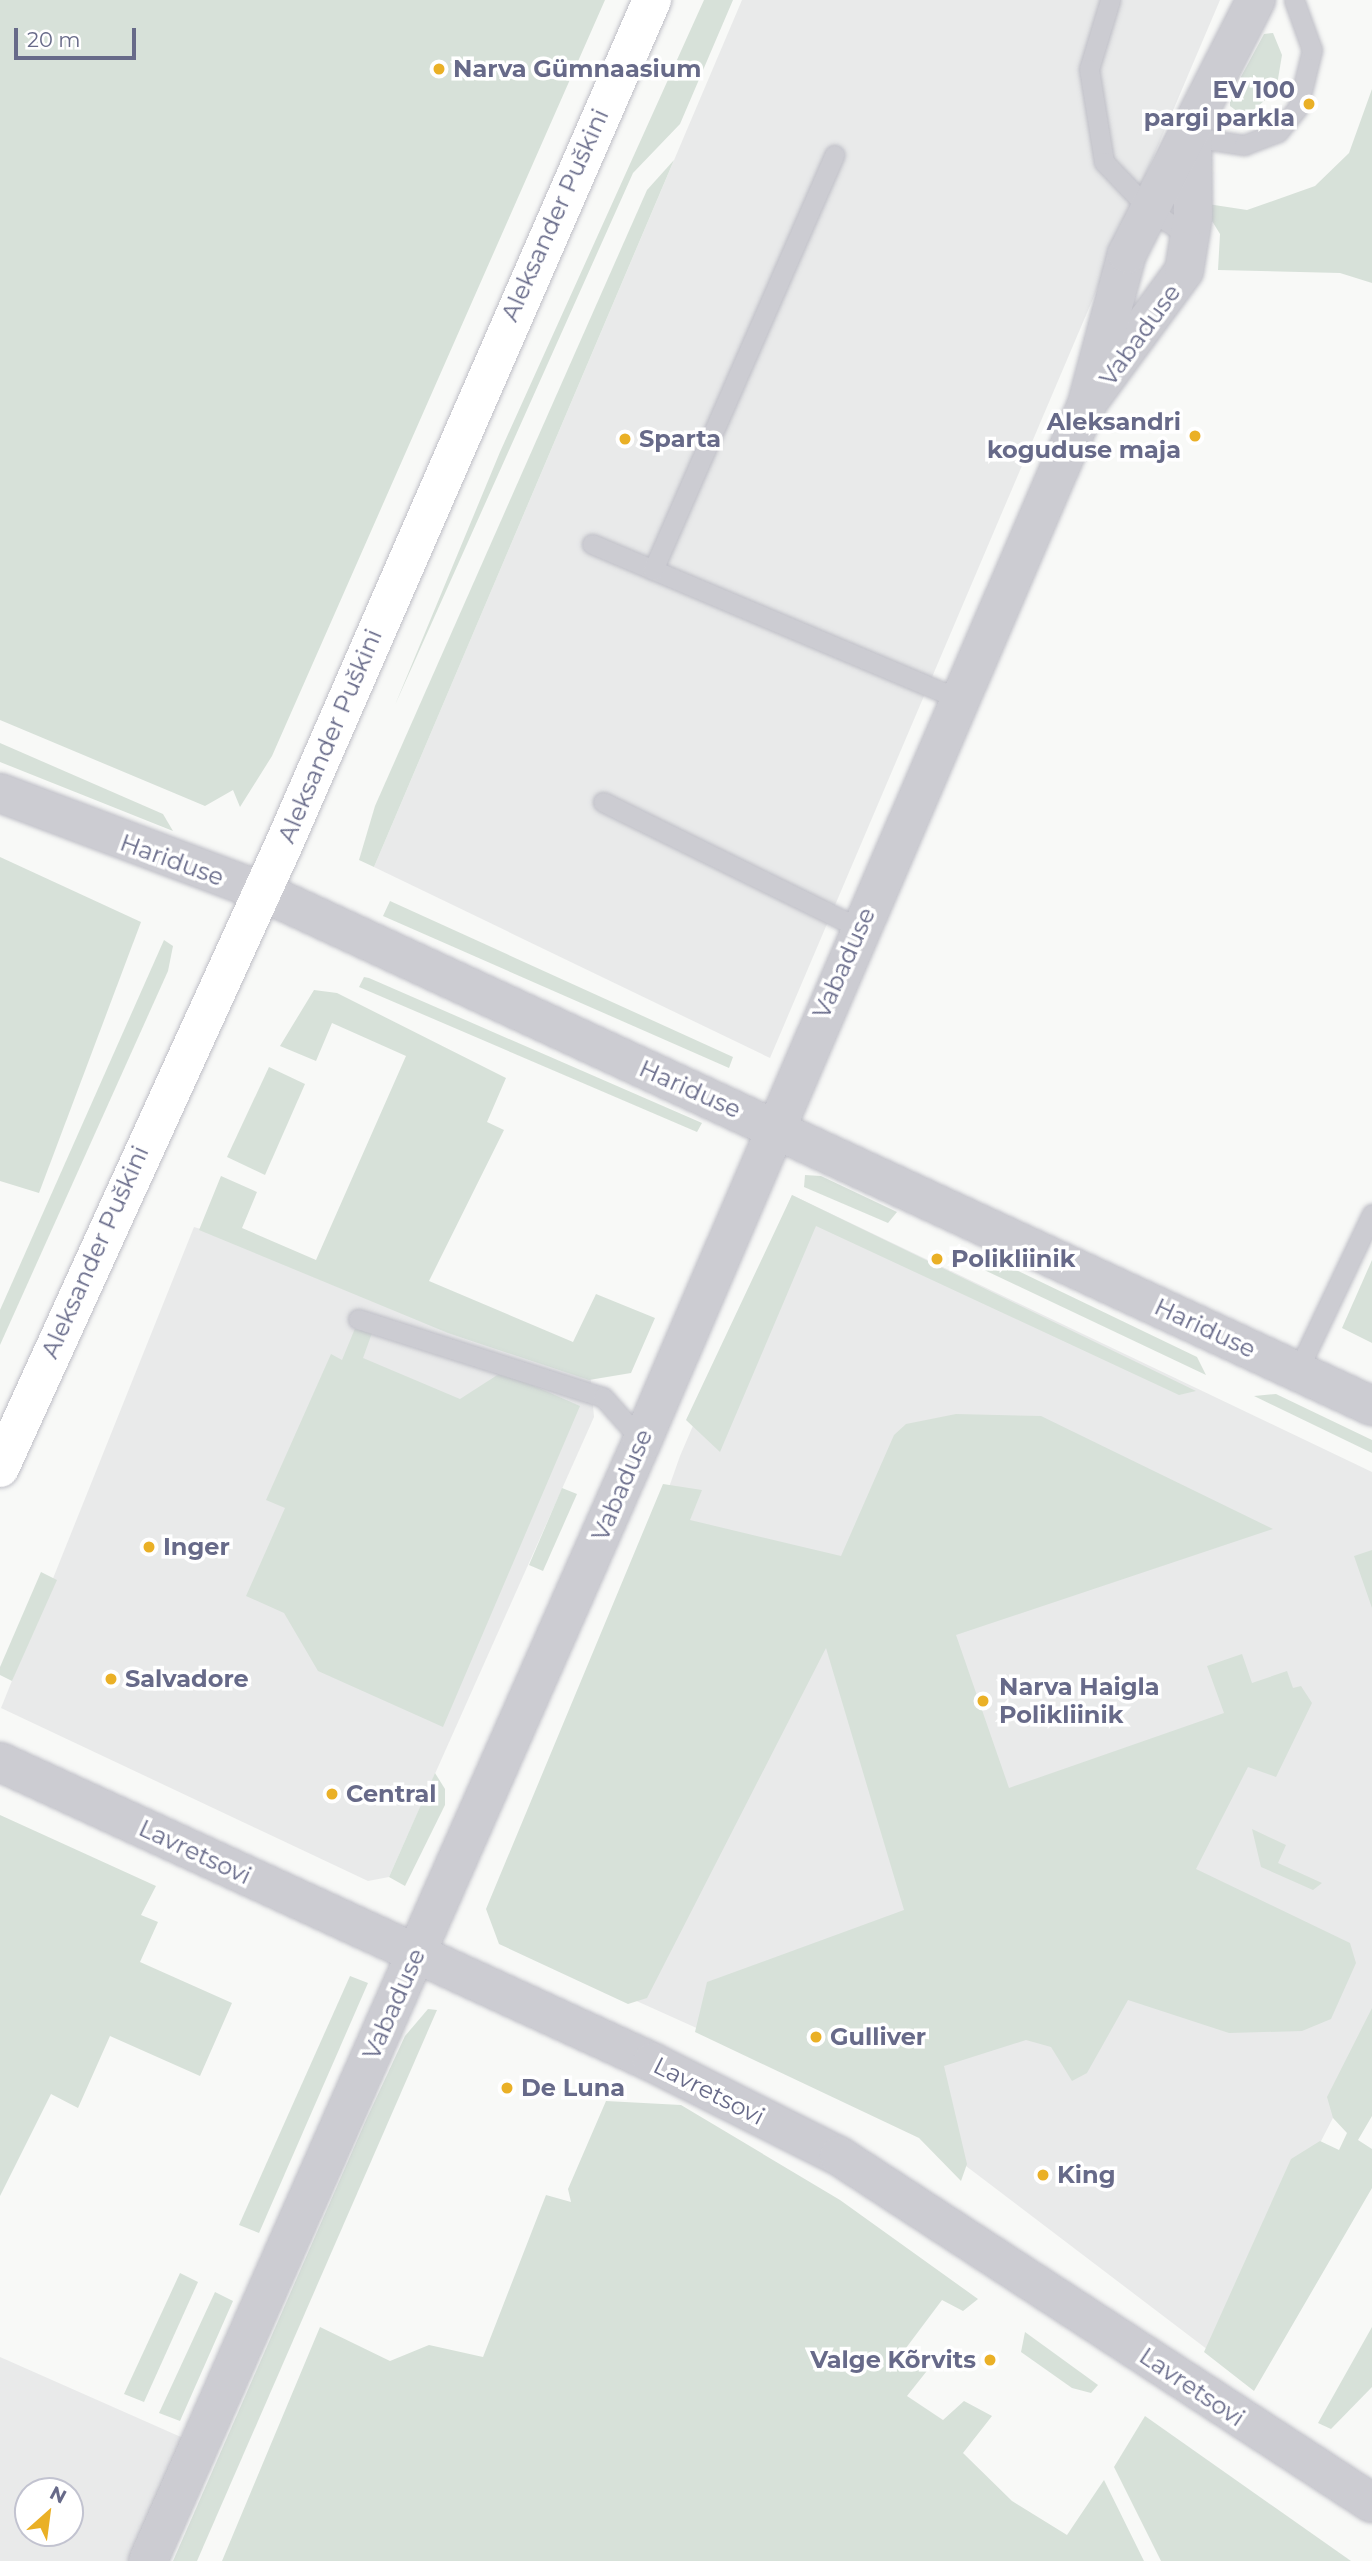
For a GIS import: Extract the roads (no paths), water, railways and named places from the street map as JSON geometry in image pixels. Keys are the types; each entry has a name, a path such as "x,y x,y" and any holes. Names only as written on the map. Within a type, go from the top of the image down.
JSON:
{"main road":[{"name":"Aleksander Puškini","path":"0,1468 8,1430 261,891 652,0"}],"street":[{"name":"Vabaduse","path":"148,2561 642,1441 772,1127 1087,404 1127,254 1148,208 1192,137 1256,0"},
{"name":"Vabaduse","path":"1087,404 1177,287 1192,239 1192,137"},
{"name":"Hariduse","path":"0,793 261,891 1372,1406"},
{"name":"Lavretsovi","path":"0,1762 417,1953 839,2156 1372,2503"}],"lane":[{"path":"1110,0 1089,69 1104,162 1148,208 1192,239"},
{"path":"1192,137 1244,145 1278,132 1298,107 1312,50 1294,0"},
{"path":"653,570 834,155"},
{"path":"592,544 959,699"},
{"path":"603,802 859,928"},
{"path":"1297,1372 1372,1214"},
{"path":"358,1319 603,1397 642,1441"}],"place":[{"name":"Narva Gümnaasium","path":"439,69"},
{"name":"EV 100 pargi parkla","path":"1309,104"},
{"name":"Aleksandri koguduse maja","path":"1195,436"},
{"name":"Sparta","path":"625,439"},
{"name":"Polikliinik","path":"937,1259"},
{"name":"Inger","path":"149,1547"},
{"name":"Salvadore","path":"111,1679"},
{"name":"Narva Haigla Polikliinik","path":"983,1701"},
{"name":"Central","path":"332,1794"},
{"name":"Gulliver","path":"816,2037"},
{"name":"De Luna","path":"507,2088"},
{"name":"King","path":"1043,2175"},
{"name":"Valge Kõrvits","path":"990,2360"}]}
